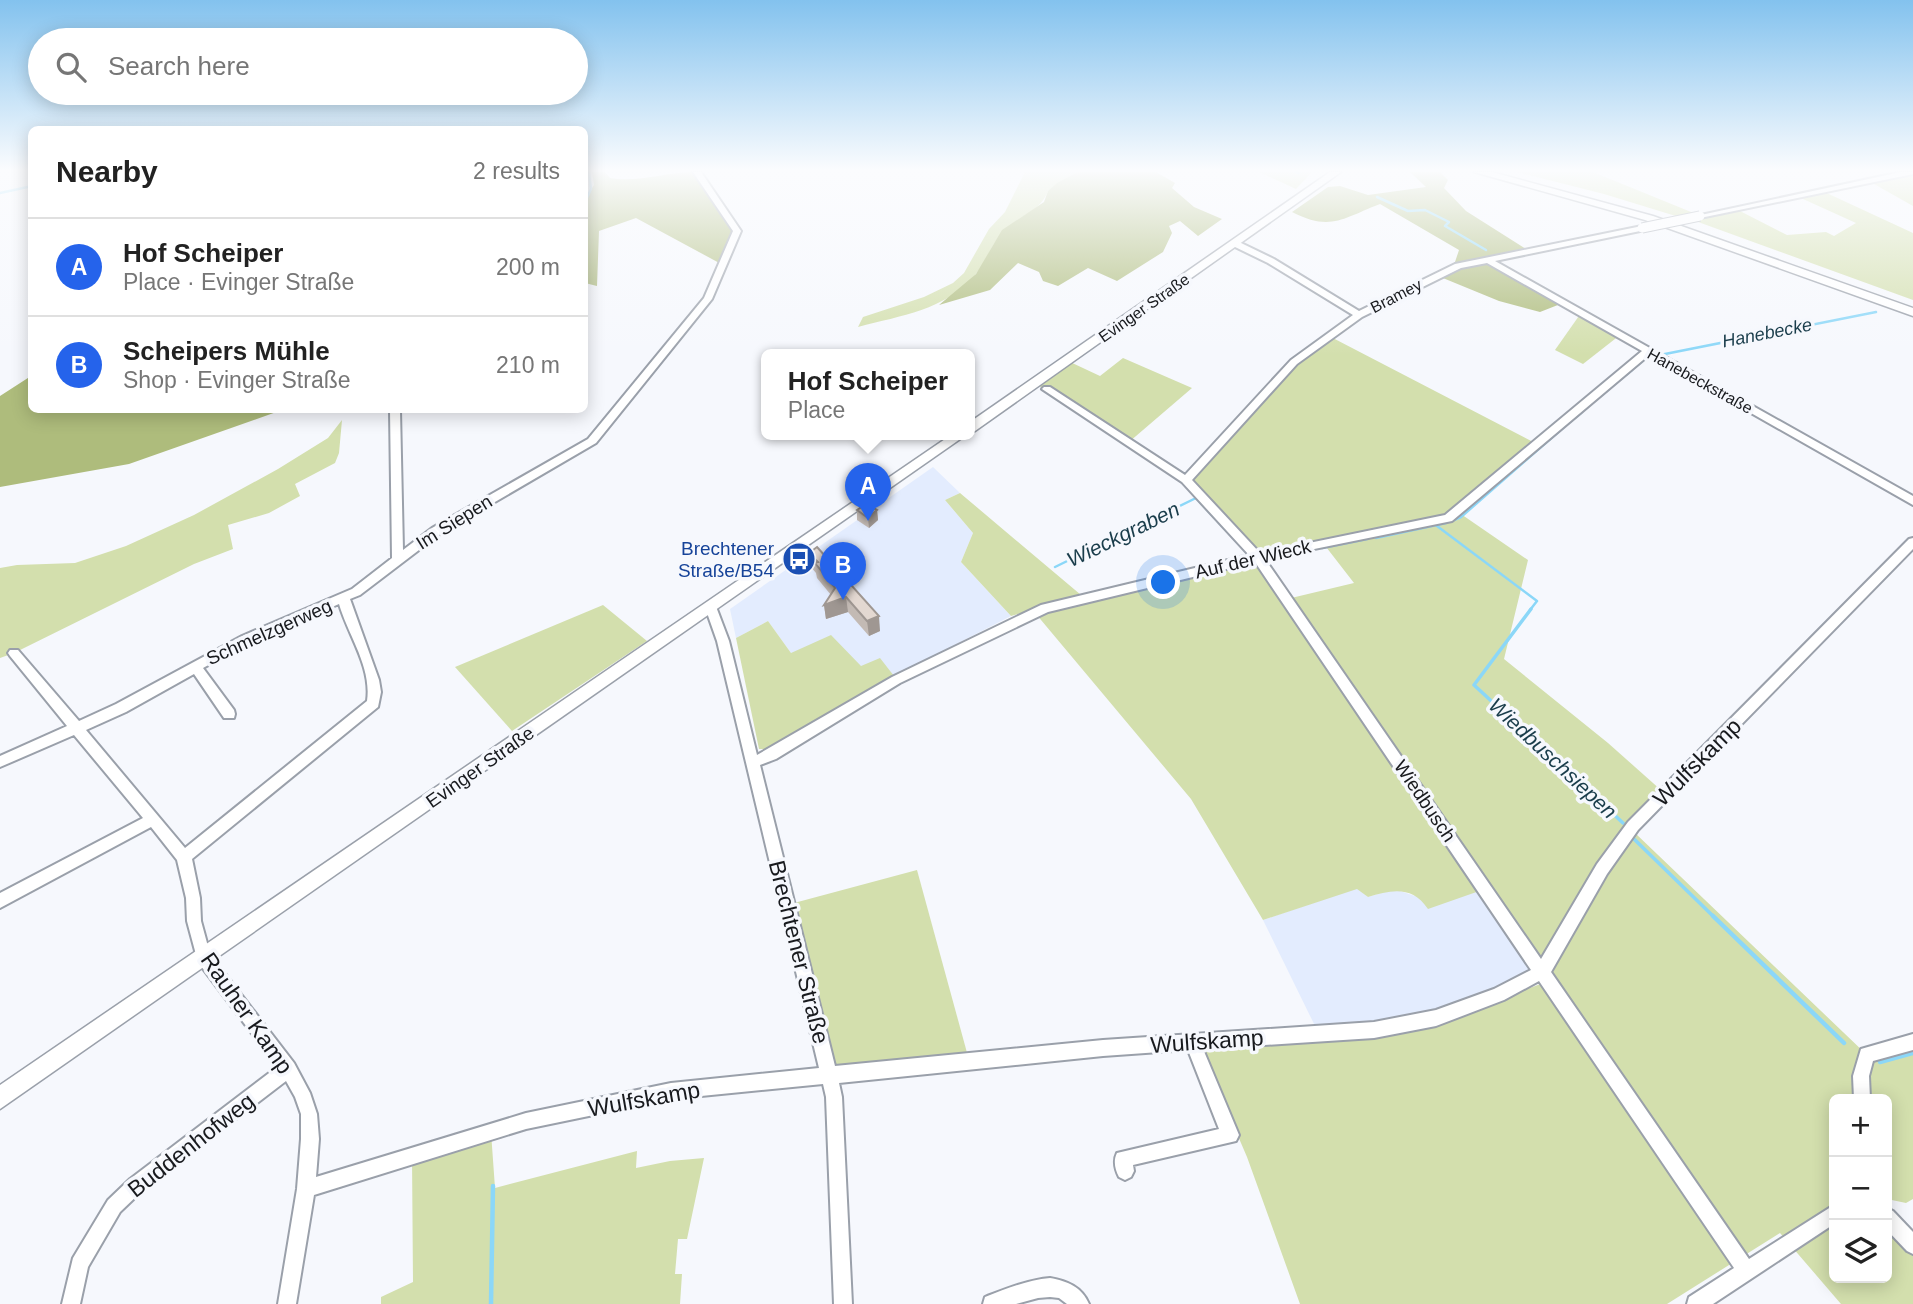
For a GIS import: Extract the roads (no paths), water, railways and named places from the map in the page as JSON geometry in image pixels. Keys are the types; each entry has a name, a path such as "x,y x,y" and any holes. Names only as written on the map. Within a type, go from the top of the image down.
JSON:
{"highway":[{"path":"1690,233 1913,312"},
{"path":"1710,233 1913,305"}],"main road":[{"name":"Evinger Straße","path":"975,425 1251,233"},
{"name":"Evinger Straße","path":"0,1098 953,440"}],"street":[{"name":"Im Siepen","path":"344,598 366,585 436,531 592,441 708,299 736,233"},
{"name":"Bramey","path":"1186,480 1294,362 1359,315 1450,269 1619,233"},
{"path":"1236,244 1270,261 1359,315"},
{"name":"Hanebeckstraße","path":"1488,260 1913,501"},
{"name":"Auf der Wieck","path":"753,762 771,755 923,666 1045,608 1156,580 1447,518 1648,351"},
{"name":"Wiedbusch","path":"1047,389 1186,480 1258,558 1745,1270"},
{"path":"395,413 398,560"},
{"name":"Wulfskamp","path":"306,1189 526,1121 671,1091 1192,1041 1374,1030 1436,1018 1498,995 1542,972 1602,869 1633,826 1913,542"},
{"path":"184,857 373,703 375,687 346,612 344,598"},
{"name":"Schmelzgerweg","path":"0,762 121,708 256,634 344,598"},
{"name":"Brechtener Straße","path":"711,607 723,641 834,1097 843,1304"},
{"name":"Rauher Kamp","path":"14,653 184,857 194,921 203,957 288,1069 302,1093 309,1114 306,1189 287,1304"},
{"name":"Schmelzgerweg","path":"195,666 229,714"},
{"path":"0,901 153,819"},
{"path":"1125,1171 1123,1159 1230,1135 1192,1041"},
{"path":"1862,1094 1861,1076 1867,1055 1913,1042"},
{"name":"Buddenhofweg","path":"71,1304 79,1264 114,1206 136,1185 288,1069"},
{"path":"1696,1304 1829,1217"},
{"path":"1890,1220 1913,1245"},
{"path":"992,1304 1046,1286 1063,1289 1080,1304"}],"waterway":[{"name":"Hanebecke","path":"1457,233 1486,250"},
{"name":"Hanebecke","path":"1660,355 1876,312"},
{"name":"Wiedbuschsiepen","path":"1635,367 1646,358 1656,359"},
{"name":"Wiedbuschsiepen","path":"1612,386 1632,370"},
{"name":"Wiedbuschsiepen","path":"1583,410 1609,389"},
{"name":"Wiedbuschsiepen","path":"1567,424 1581,413"},
{"name":"Wiedbuschsiepen","path":"1454,520 1461,517 1564,427"},
{"name":"Wieckgraben","path":"1055,567 1196,498 1249,555"},
{"name":"Wieckgraben","path":"1376,538 1446,523"},
{"name":"Wiedbuschsiepen","path":"1437,526 1537,601 1530,610"},
{"name":"Wieckgraben","path":"1322,548 1367,539"},
{"name":"Wiedbuschsiepen","path":"1531,609 1474,685 1623,823"},
{"name":"Wiedbuschsiepen","path":"1633,838 1715,918"},
{"name":"Wiedbuschsiepen","path":"1713,916 1844,1043"},
{"name":"Wiedbuschsiepen","path":"1880,1062 1913,1053"},
{"path":"491,1304 493,1186"}],"place":[{"name":"Hof Scheiper","path":"868,521"},
{"name":"Brechtener Straße/B54","path":"799,559"},
{"name":"Scheipers Mühle","path":"843,600"}]}
